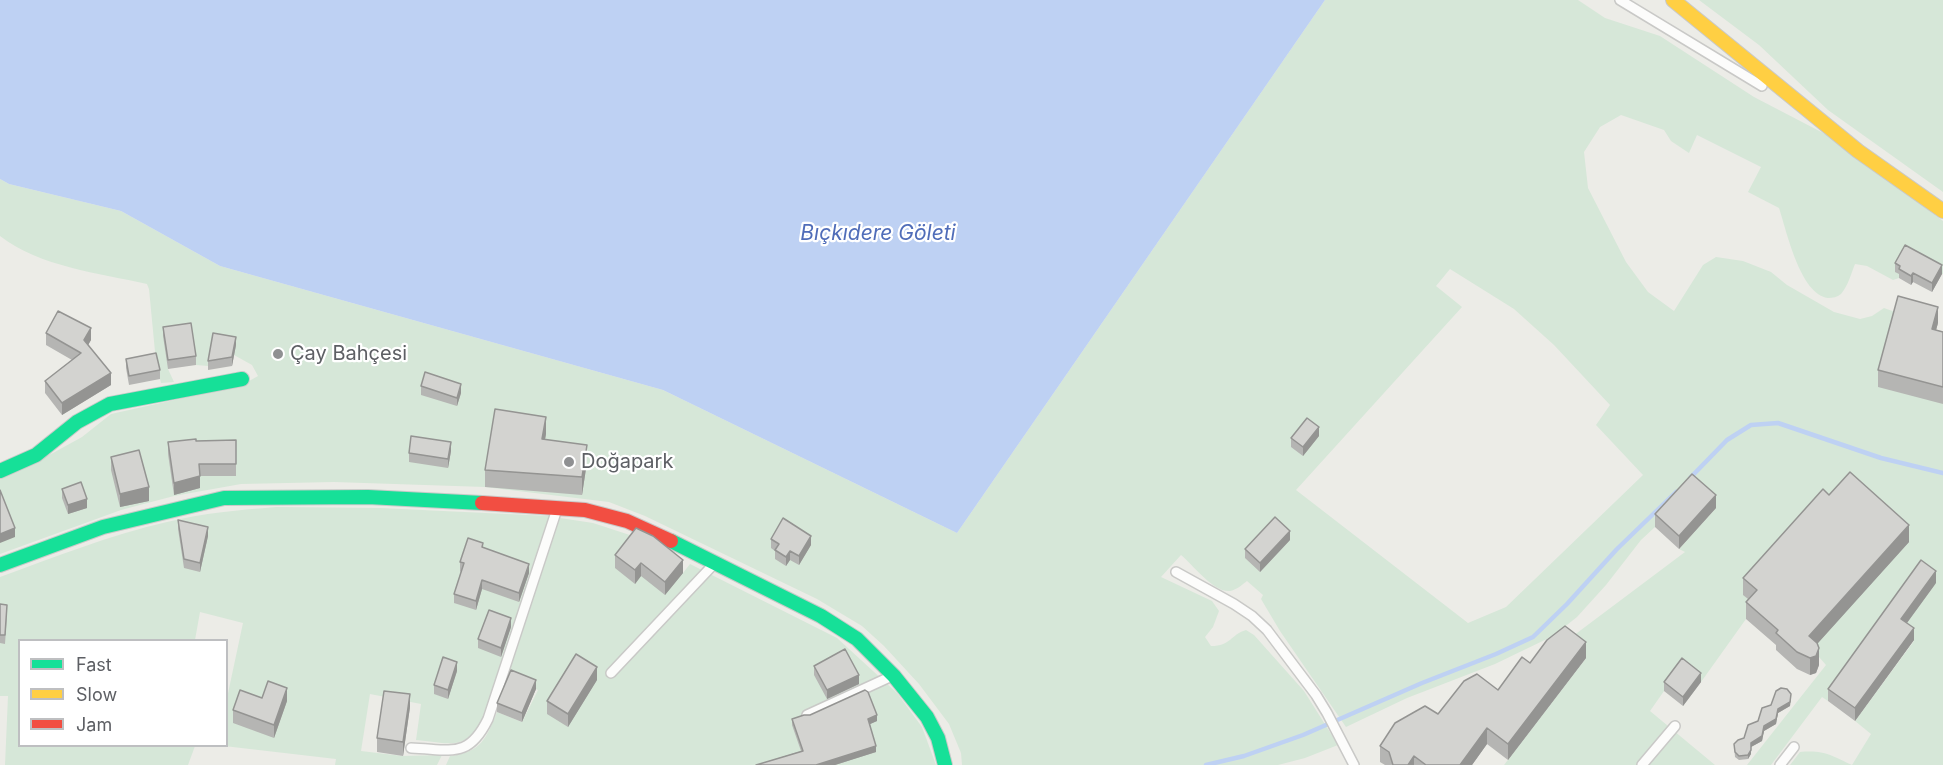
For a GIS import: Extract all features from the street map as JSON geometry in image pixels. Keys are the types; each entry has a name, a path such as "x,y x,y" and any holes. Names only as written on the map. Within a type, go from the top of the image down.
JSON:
{"street":[{"path":"1673,0 1858,151 1943,211"},
{"path":"0,471 36,455 77,422 110,404 242,379"},
{"path":"0,566 103,527 224,498 368,497 585,510 627,521 845,630 893,675 921,710 936,731 945,765"}],"lane":[{"path":"1620,0 1731,69 1807,109"},
{"path":"411,748 458,750 472,743 483,730 558,507"},
{"path":"611,673 715,563"},
{"path":"1176,572 1234,604 1267,630 1327,713 1354,765"},
{"path":"807,715 893,675"},
{"path":"1642,765 1675,726"},
{"path":"1780,765 1794,747"}],"green space":[{"path":"1325,0 1578,0 1605,18 1660,36 1754,97 1827,135 1943,221 1943,274 1900,275 1899,278 1893,280 1867,266 1855,264 1841,294 1828,298 1818,294 1802,274 1779,208 1748,192 1761,167 1697,135 1689,153 1671,141 1664,130 1621,115 1600,127 1584,152 1588,188 1626,262 1648,292 1674,311 1703,265 1716,257 1743,261 1771,272 1787,285 1834,312 1860,319 1872,316 1884,308 1898,313 1943,404 1943,765 1852,765 1871,734 1855,721 1914,641 1828,701 1822,697 1771,765 1747,765 1826,665 1812,649 1744,595 1757,607 1701,682 1664,691 1650,711 1715,765 1504,765 1586,658 1565,642 1685,552 1679,549 1716,508 1655,527 1641,540 1606,585 1577,617 1553,636 1495,664 1407,698 1346,727 1280,631 1261,599 1263,595 1247,581 1230,591 1217,587 1181,555 1161,577 1212,601 1219,611 1213,627 1205,637 1211,646 1223,644 1246,630 1254,635 1304,691 1338,745 1305,758 1278,765 962,765 961,753 949,724 919,684 862,626 817,599 645,516 609,502 485,487 334,482 241,484 174,496 121,510 0,554 0,477 82,437 111,414 242,385 258,376 252,365 234,355 235,345 208,366 196,365 191,332 168,369 174,382 161,383 156,362 147,284 51,262 16,247 0,236 0,179 9,184 121,211 220,266 663,390 957,533","holes":["1450,269 1514,309 1554,345 1610,405 1596,425 1643,475 1506,607 1468,623 1296,490 1462,307 1436,286"]},
{"path":"1699,0 1943,0 1943,192 1828,110 1759,45"},
{"path":"276,507 380,508 549,516 484,717 471,736 456,743 416,740 421,704 370,694 361,751 403,756 442,755 437,765 335,765 336,759 228,746 228,693 243,623 200,612 195,639 18,639 18,747 195,747 188,765 5,765 8,696 0,696 0,577 146,527 208,514"},
{"path":"560,518 593,523 639,538 683,573 690,564 837,638 897,693 922,727 936,765 446,765 450,756 469,751 481,743 497,712 522,722 538,690 506,676"},
{"path":"1800,752 1809,752 1832,756 1852,765 1790,765"}],"water":[{"name":"Bıçkıdere Göleti","path":"0,0 1325,0 957,533 663,390 220,266 121,211 9,184 0,179"}],"building":[{"path":"1905,245 1942,265 1932,283 1899,269 1900,266 1895,263"},
{"path":"1898,296 1938,307 1932,329 1943,332 1943,387 1878,370"},
{"path":"58,311 91,328 84,340 111,373 62,403 45,381 81,353 46,333"},
{"path":"191,323 196,356 168,360 163,327"},
{"path":"213,333 236,337 232,357 208,361"},
{"path":"156,353 160,370 129,376 126,359"},
{"path":"425,372 461,384 457,398 421,386"},
{"path":"495,409 546,417 542,439 587,445 582,477 485,470"},
{"path":"1307,418 1319,427 1303,447 1291,438"},
{"path":"411,436 451,442 448,459 409,453"},
{"path":"196,439 196,441 236,440 236,464 199,464 200,476 174,483 168,442"},
{"path":"139,450 149,487 120,494 111,457"},
{"path":"1850,472 1909,525 1809,636 1819,648 1816,656 1810,658 1797,652 1776,633 1778,630 1746,602 1757,590 1743,578 1823,489 1829,495"},
{"path":"1692,474 1716,495 1679,536 1655,514"},
{"path":"81,482 87,499 68,505 62,489"},
{"path":"0,490 15,528 0,534"},
{"path":"1275,517 1290,531 1260,563 1245,549"},
{"path":"783,518 811,536 799,556 790,551 786,557 775,550 779,544 771,539"},
{"path":"178,520 208,527 200,563 184,559"},
{"path":"636,528 653,536 683,560 665,582 641,563 635,570 615,555"},
{"path":"468,538 483,543 482,547 529,564 519,593 482,580 476,601 454,594 464,563 460,562"},
{"path":"1921,560 1936,571 1901,619 1914,628 1855,708 1828,689"},
{"path":"0,604 7,605 5,635 0,635"},
{"path":"489,610 511,618 501,648 478,639"},
{"path":"1565,626 1586,642 1508,744 1487,728 1460,765 1426,765 1414,756 1408,765 1393,765 1389,752 1380,746 1395,723 1425,706 1438,714 1464,681 1477,674 1498,690 1522,657 1530,663 1547,640"},
{"path":"845,649 859,675 827,690 814,666"},
{"path":"576,654 597,667 568,714 547,701"},
{"path":"443,657 457,662 448,690 434,685"},
{"path":"1682,658 1701,673 1683,697 1664,682"},
{"path":"511,670 536,680 522,713 497,703"},
{"path":"268,681 287,688 274,725 233,710 240,690 262,698"},
{"path":"1781,688 1787,689 1791,694 1790,702 1778,709 1776,719 1764,726 1762,736 1751,743 1748,755 1739,756 1735,752 1734,744 1744,738 1748,725 1758,721 1762,708 1771,705 1776,691"},
{"path":"865,690 868,692 877,715 868,719 876,746 816,765 756,765 803,751 792,719 810,715"},
{"path":"384,691 410,694 403,742 377,738"}],"waterway":[{"path":"1691,477 1727,440 1751,425 1778,423 1881,458 1943,473"},
{"path":"1206,765 1244,756 1303,735 1533,637 1567,604 1617,549 1676,492"}],"traffic: fast":[{"path":"0,471 36,455 77,422 110,404 242,379"},
{"path":"0,565 103,527 224,498 368,497 482,503"},
{"path":"671,541 821,616 857,639 894,676 927,717 938,738 945,765"}],"traffic: slow":[{"path":"1673,0 1858,151 1943,211"}],"traffic: jam":[{"path":"482,503 585,510 627,521 671,541"}],"place":[{"name":"Çay Bahçesi","path":"278,354"},
{"name":"Doğapark","path":"569,462"}]}
